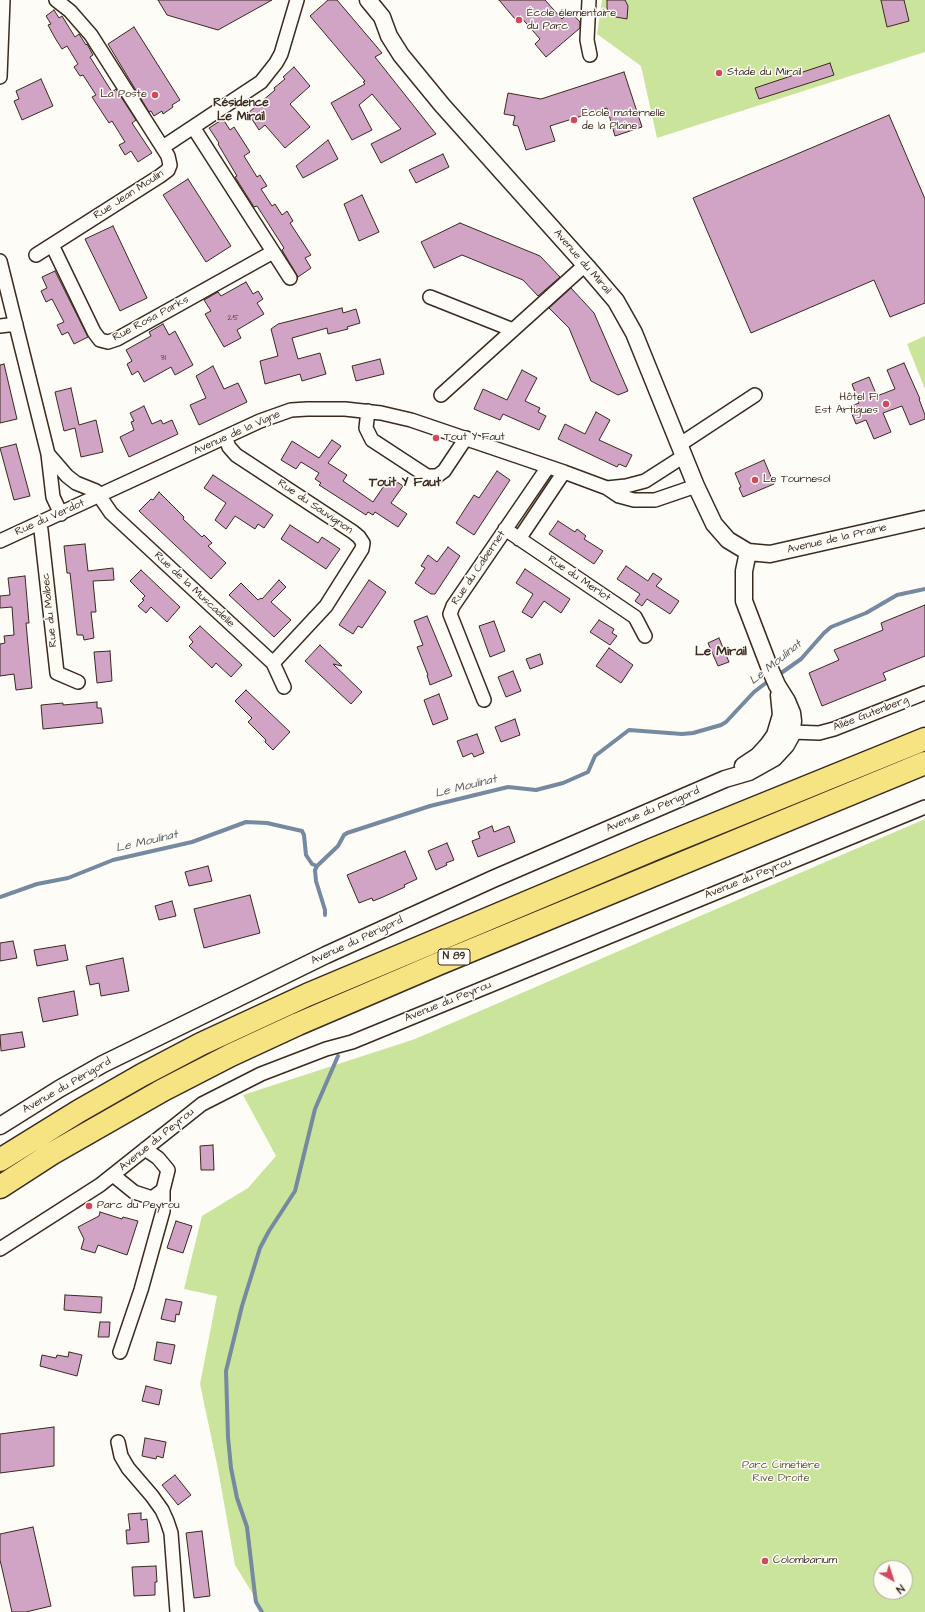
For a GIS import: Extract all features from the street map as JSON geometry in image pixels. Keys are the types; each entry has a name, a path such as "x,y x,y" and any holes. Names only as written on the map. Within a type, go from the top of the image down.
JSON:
{"highway":[{"name":"N 89","path":"0,1160 79,1111 142,1075 201,1044 307,995 640,855 925,739"},
{"name":"N 89","path":"0,1187 58,1150 163,1090 284,1030 438,964 925,762"}],"street":[{"path":"0,76 3,0"},
{"name":"Rue Jean Moulin","path":"36,255 164,173 168,170 170,160 91,35 70,11 56,0"},
{"path":"162,147 254,88 268,75 281,54 297,0"},
{"name":"Avenue du Mirail","path":"368,0 382,17 389,36 401,55 442,105 585,265 616,302 631,328 648,365 681,451 714,524 728,540 748,552"},
{"path":"590,0 587,40 590,55"},
{"path":"193,127 290,278"},
{"name":"Rue Rosa Parks","path":"52,245 94,332 100,340 108,342 117,339 273,252"},
{"path":"0,261 48,454 53,497 61,514"},
{"path":"441,395 585,265"},
{"path":"430,297 513,330"},
{"path":"0,326 16,324"},
{"name":"Avenue de la Vigne","path":"607,488 640,483 755,395"},
{"name":"Avenue de la Vigne","path":"100,496 271,417 291,410 324,408 368,411 411,420 564,472 607,488 619,496 645,501 666,497 696,486"},
{"path":"368,411 366,428 372,440 427,476 437,476 444,471 466,438"},
{"name":"Rue du Sauvignon","path":"225,437 229,447 236,455 353,532 359,537 362,543 362,549 326,606 273,663"},
{"path":"48,454 67,476 81,485 96,491 100,496"},
{"name":"Rue du Cabernet","path":"484,700 450,614 453,606 548,467"},
{"name":"Rue du Cabernet","path":"519,539 564,472"},
{"name":"Rue du Verdot","path":"0,541 100,496"},
{"name":"Rue de la Muscadelle","path":"100,496 111,514 273,663 284,687"},
{"name":"Avenue de la Prairie","path":"748,552 770,554 925,519"},
{"name":"Rue du Malbec","path":"38,524 41,530 57,673 78,682"},
{"name":"Rue du Merlot","path":"505,529 635,617 645,636"},
{"name":"Avenue du Périgord","path":"0,1126 59,1089 103,1064 326,955 439,903 726,779 749,772 774,758 786,745 792,732 792,713 788,701 770,669 744,601 744,571 748,552"},
{"name":"Avenue du Périgord","path":"726,779 758,756 773,738 780,725 781,716 778,685"},
{"name":"Allée Gutenberg","path":"792,732 820,733 834,729 925,693"},
{"path":"781,704 786,726 792,732"},
{"path":"773,738 782,732 792,732"},
{"name":"Avenue du Peyrou","path":"0,1249 113,1176 202,1104 261,1074 326,1049 352,1042 925,806"},
{"path":"120,1352 141,1290 163,1211 163,1190 168,1170 158,1158 145,1149"},
{"path":"113,1176 134,1192 152,1198 163,1190"},
{"path":"118,1442 121,1456 128,1468 152,1496 168,1521 171,1533 177,1612"}],"green space":[{"path":"602,0 925,0 925,52 657,138 641,66 597,34"},
{"path":"925,336 925,389 907,344"},
{"name":"Parc Cimetière Rive Droite","path":"925,819 925,1612 264,1612 235,1565 218,1469 200,1384 217,1296 184,1289 202,1216 248,1188 276,1156 243,1095 415,1039"}],"building":[{"path":"158,0 272,0 218,30 167,15"},
{"path":"328,0 337,0 382,53 375,57 436,134 381,163 371,144 401,129 372,94 359,105 372,130 352,140 331,103 365,84 363,82 365,81 310,16"},
{"path":"499,0 545,0 562,19 570,11 580,22 580,28 546,57 535,44 540,39 519,15 515,19"},
{"path":"607,0 625,0 628,6 627,19 616,17 609,12 607,8"},
{"path":"881,0 904,0 909,21 887,27"},
{"path":"54,10 59,18 62,16 75,37 79,34 86,45 87,44 93,55 90,57 112,92 116,89 136,120 132,123 152,153 138,162 131,151 125,155 119,145 125,142 112,121 109,123 92,97 96,95 83,75 80,76 74,67 78,64 67,46 62,49 55,38 48,25 51,24 46,16"},
{"path":"134,27 180,100 172,105 173,107 163,114 162,111 154,116 151,111 149,112 108,44"},
{"path":"830,63 834,75 759,99 755,88"},
{"path":"294,67 310,86 290,104 310,127 285,148 265,125 259,130 248,113 275,90 274,88 285,79 283,77"},
{"path":"624,72 642,127 615,136 607,108 550,126 555,141 526,150 518,126 513,125 515,116 504,114 508,93 541,99"},
{"path":"41,79 53,106 22,120 14,101 19,99 16,91"},
{"path":"889,115 925,199 925,303 890,317 874,280 751,333 693,198"},
{"path":"223,119 230,130 234,127 250,152 244,156 257,177 260,175 267,186 261,189 272,206 275,204 282,215 287,211 293,221 290,223 311,255 305,258 311,268 298,277 282,250 284,248 257,206 254,207 235,177 237,176 209,128"},
{"path":"328,140 338,159 303,178 296,166"},
{"path":"443,154 449,167 416,183 409,170"},
{"path":"188,179 231,246 206,262 163,195"},
{"path":"362,195 379,232 359,241 344,204"},
{"path":"460,223 540,256 560,277 538,296 523,280 462,255 434,268 421,242"},
{"path":"113,226 147,298 120,311 85,239"},
{"path":"55,271 88,337 74,344 68,332 62,335 57,325 64,322 52,299 46,302 41,291 47,288 42,277"},
{"path":"246,282 253,294 258,291 263,299 257,303 264,314 237,330 241,338 224,347 205,314 211,311 204,300 218,292 221,296"},
{"path":"571,288 594,313 628,391 618,395 591,381 569,328 549,308"},
{"path":"342,308 343,313 356,309 360,323 347,327 348,329 328,334 327,328 292,338 298,359 320,353 326,374 302,381 300,374 265,384 260,361 278,356 271,329 278,324"},
{"path":"163,324 169,335 175,331 193,365 175,375 171,367 144,382 138,371 132,375 127,364 132,361 126,350 151,336 149,332"},
{"path":"380,359 384,374 356,381 352,366"},
{"path":"904,363 920,399 925,419 910,425 902,406 883,413 891,432 874,439 866,420 856,424 849,407 859,403 852,384 869,377 877,396 895,389 887,370"},
{"path":"4,364 17,419 0,423 0,365"},
{"path":"213,366 224,389 238,383 247,402 199,425 190,405 206,398 196,376"},
{"path":"522,370 537,378 525,401 540,408 538,412 546,416 539,430 503,414 500,420 474,409 483,389 507,400"},
{"path":"71,388 79,425 96,420 103,452 81,457 75,428 64,431 55,392"},
{"path":"144,406 152,424 161,420 163,424 172,420 178,434 129,457 120,437 134,430 131,422 134,421 130,413"},
{"path":"596,412 610,420 599,440 632,455 626,467 619,464 617,467 558,439 565,424 585,434"},
{"path":"332,440 341,446 328,463 347,475 343,481 373,502 390,477 403,486 391,503 407,514 398,527 375,512 373,515 368,512 366,515 319,485 321,483 315,479 319,473 301,462 296,469 281,460 292,441 319,458"},
{"path":"16,444 30,496 14,500 0,448"},
{"name":"Le Tournesol","path":"764,460 774,484 743,497 739,488 741,487 735,473"},
{"path":"497,471 510,480 474,535 456,523 474,495 479,498"},
{"path":"213,475 273,515 264,528 258,524 255,529 235,516 226,529 215,520 226,503 204,488"},
{"path":"159,492 184,517 183,519 202,537 204,535 212,543 208,546 226,563 211,579 139,511 151,499 153,500"},
{"path":"558,521 575,532 577,529 586,536 584,539 603,551 594,564 549,534"},
{"path":"290,525 318,543 322,537 340,549 326,569 281,539"},
{"path":"85,544 88,571 113,568 114,580 93,581 96,612 91,612 94,638 84,640 83,635 77,635 70,573 67,573 64,546"},
{"path":"448,547 460,556 435,594 431,594 415,583 425,568 421,566 428,555 437,562"},
{"path":"626,566 648,581 653,573 662,579 656,586 679,601 670,614 647,599 642,606 635,601 640,594 617,579"},
{"path":"525,569 570,599 561,613 544,601 532,618 522,612 533,594 516,583"},
{"path":"141,570 180,607 167,622 151,607 146,613 138,606 144,600 142,599 145,596 130,581"},
{"path":"25,576 29,623 26,623 32,688 16,690 14,674 0,676 0,644 5,643 4,636 14,635 12,607 0,608 0,596 10,595 8,578"},
{"path":"279,580 286,587 271,602 291,620 274,637 229,595 241,583 258,600 261,598 262,599"},
{"path":"369,580 386,592 362,628 358,626 353,634 339,625"},
{"path":"925,605 925,656 883,673 886,680 822,706 809,673 839,660 834,650 883,630 881,623"},
{"path":"427,616 452,676 430,685 428,675 417,647 423,645 414,621"},
{"path":"599,620 614,629 612,633 617,636 610,645 590,632"},
{"path":"494,621 505,651 490,657 479,626"},
{"path":"200,626 242,665 231,677 216,663 212,668 189,646 193,642 189,637"},
{"path":"719,638 729,662 718,666 708,643"},
{"path":"320,645 342,666 333,664 362,692 351,704 305,661"},
{"path":"609,648 633,665 621,683 596,666"},
{"path":"110,651 112,681 97,683 94,652"},
{"path":"540,654 543,664 530,669 526,659"},
{"path":"513,671 521,691 506,697 498,677"},
{"path":"246,690 290,732 273,750 265,742 266,740 248,722 252,718 235,701"},
{"path":"439,694 448,719 433,725 424,700"},
{"path":"97,702 97,708 101,708 103,723 43,729 41,705"},
{"path":"515,719 520,735 501,742 495,727"},
{"path":"477,734 484,753 474,757 472,753 463,757 457,741"},
{"path":"492,826 494,832 509,826 515,842 478,857 472,841 480,838 478,832"},
{"path":"447,843 454,860 446,863 447,865 436,870 428,851"},
{"path":"405,851 417,879 404,885 405,887 383,897 373,901 372,898 359,903 347,875"},
{"path":"208,866 212,881 189,886 185,872"},
{"path":"250,895 260,933 204,948 194,909"},
{"path":"172,901 176,916 159,920 155,906"},
{"path":"13,941 17,958 0,961 0,943"},
{"path":"65,945 68,960 37,966 34,950"},
{"path":"123,958 129,991 101,996 99,983 90,985 86,966"},
{"path":"74,991 78,1015 43,1022 38,998"},
{"path":"22,1032 25,1047 1,1051 0,1035"},
{"path":"213,1145 214,1170 201,1170 200,1146"},
{"path":"100,1212 122,1219 123,1217 138,1221 127,1255 98,1245 95,1253 81,1249 84,1239 78,1227 99,1216"},
{"path":"176,1221 192,1226 183,1253 167,1248"},
{"path":"65,1295 102,1297 101,1313 64,1310"},
{"path":"166,1299 182,1302 179,1315 176,1314 175,1322 161,1319"},
{"path":"100,1322 110,1322 109,1337 98,1337"},
{"path":"157,1342 175,1345 171,1364 154,1360"},
{"path":"69,1352 82,1355 77,1376 40,1366 42,1355 56,1358 57,1355 68,1357"},
{"path":"146,1386 162,1390 159,1405 142,1401"},
{"path":"54,1427 54,1466 0,1473 0,1434"},
{"path":"145,1438 166,1442 163,1458 157,1456 156,1459 142,1456"},
{"path":"175,1475 191,1495 178,1505 162,1485"},
{"path":"141,1513 141,1520 147,1519 149,1542 127,1544 126,1530 130,1530 128,1514"},
{"path":"33,1527 51,1606 26,1612 12,1612 0,1560 0,1534"},
{"path":"202,1531 210,1596 194,1598 186,1533"},
{"path":"156,1566 157,1582 155,1582 155,1595 134,1596 132,1567"}],"waterway":[{"name":"Le Moulinat","path":"777,676 801,659 831,627 866,613 897,595 925,589"},
{"name":"Le Moulinat","path":"325,915 325,910 316,881 315,870 317,866 338,846 344,835 347,833 430,806 508,787 536,790 563,783 588,772 595,756 629,730 682,734 693,733 721,725 726,722 754,692 771,679"},
{"name":"Le Moulinat","path":"0,897 37,884 68,878 113,860 192,842 246,822 267,823 302,831 304,835 306,855 312,864 317,866"},
{"path":"262,1612 256,1602 247,1527 237,1498 231,1468 228,1437 226,1371 242,1306 260,1248 269,1231 295,1191 315,1109 338,1056"}],"place":[{"name":"École élementaire du Parc","path":"519,20"},
{"name":"Stade du Mirail","path":"719,73"},
{"name":"La Poste","path":"155,95"},
{"name":"École maternelle de la Plaine","path":"574,120"},
{"name":"Hôtel F1 Est Artigues","path":"886,404"},
{"name":"Tout Y Faut","path":"436,438"},
{"name":"Le Tournesol","path":"755,480"},
{"name":"Parc du Peyrou","path":"89,1206"},
{"name":"Colombarium","path":"765,1561"}],"district":[{"name":"Résidence Le Mirail","path":"241,110"},
{"name":"Tout Y Faut","path":"405,483"},
{"name":"Le Mirail","path":"721,652"}]}
